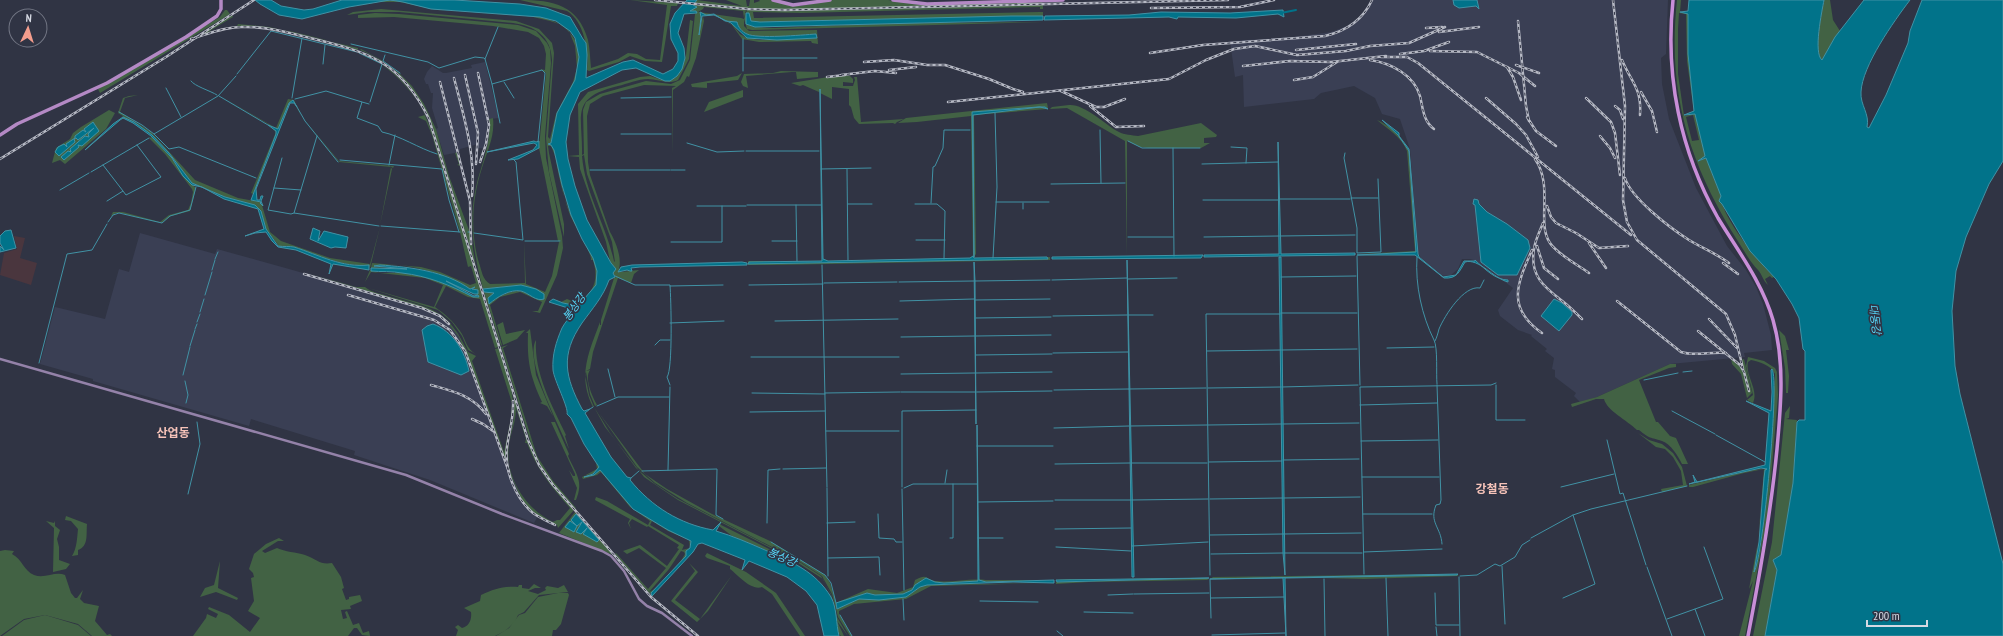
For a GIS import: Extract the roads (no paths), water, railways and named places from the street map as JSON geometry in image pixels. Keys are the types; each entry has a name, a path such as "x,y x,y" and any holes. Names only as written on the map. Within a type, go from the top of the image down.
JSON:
{"highway":[{"path":"1673,0 1670,38 1672,78 1684,140 1697,175 1710,203 1761,288 1773,320 1780,352 1780,415 1774,479 1763,560 1748,636"}],"main road":[{"path":"0,135 17,124 108,82 186,37 217,16 221,9 222,0"},
{"path":"773,0 793,5 830,0"},
{"path":"893,0 927,4 1063,0"},
{"path":"0,359 213,419 426,482 502,514 607,553 624,571 631,581 637,596 643,602 662,613 692,636"}],"water":[{"path":"255,0 271,0 281,6 304,10 313,9 342,0 390,0 349,7 302,19 279,15"},
{"name":"봉상강","path":"390,0 454,0 520,4 546,8 570,17 586,43 586,78 623,62 633,60 663,74 673,69 678,61 678,53 671,39 670,24 675,13 687,0 697,0 693,5 697,7 690,11 696,11 697,13 684,14 678,33 684,48 685,58 682,69 677,76 670,81 665,81 636,68 622,70 580,92 570,115 566,142 568,159 575,186 587,220 611,263 616,269 613,273 615,277 609,280 607,286 582,323 570,345 567,366 569,376 572,387 582,409 584,411 590,409 585,413 611,457 627,477 631,478 630,480 639,490 657,506 678,519 713,530 721,522 716,531 775,554 802,568 818,580 831,597 839,636 824,636 817,605 806,591 787,577 749,561 742,570 745,560 702,543 698,544 693,552 652,596 651,593 686,556 686,551 690,548 691,541 668,530 633,509 600,470 594,475 584,477 593,474 599,467 584,444 571,418 567,414 566,406 553,370 554,354 558,338 562,328 572,312 568,308 549,302 553,299 578,306 596,285 597,271 593,258 571,215 554,150 551,145 548,144 551,143 557,113 575,80 579,57 575,38 570,31 556,21 540,17 431,9"},
{"path":"1453,0 1477,0 1479,9 1476,6 1459,8 1454,5"},
{"name":"대동강","path":"1689,0 1824,0 1818,41 1819,56 1822,60 1835,37 1864,0 1910,0 1880,44 1863,81 1861,97 1868,122 1867,127 1869,128 1886,95 1908,43 1910,31 1922,0 2003,0 2003,161 1989,184 1966,237 1956,271 1952,311 1955,366 1960,394 2003,564 2003,636 1765,636 1777,570 1773,560 1781,555 1793,483 1797,422 1799,420 1805,420 1805,351 1803,349 1799,318 1792,304 1776,279 1750,251 1719,201 1721,196 1706,158 1698,161 1705,156 1695,114 1684,115 1694,111 1688,54 1688,14 1680,12 1688,11"},
{"path":"1283,10 1284,17 1278,14 1236,18 1178,17 1177,19 1169,17 1044,20 1045,16 1129,15 1161,12 1230,13"},
{"path":"700,12 706,15 714,14 720,18 714,15 702,16 699,35 701,17"},
{"path":"746,13 749,13 751,21 760,22 1011,16 1043,16 1043,20 755,27 746,24"},
{"path":"727,21 737,22 742,31 752,35 780,36 816,34 817,38 777,40 747,38"},
{"path":"820,89 823,259 828,261 970,258 973,256 974,258 1047,257 1048,259 748,264 749,262 822,261"},
{"path":"293,100 297,107 294,103 290,103 256,189 257,200 260,200 261,196 263,196 261,201 263,206 260,203 261,202 251,200 276,134 276,131 268,125 278,129 289,103"},
{"path":"1040,107 973,115 974,257 972,112"},
{"path":"123,117 134,122 152,135 169,153 192,183 201,187 192,185 183,176 172,158 151,136 133,123 123,118 85,150 113,124"},
{"path":"1382,120 1399,133 1399,136 1409,149 1419,257 1443,277 1456,275 1455,276 1444,278 1415,255 1357,255 1416,252 1409,151 1398,135"},
{"path":"93,122 99,131 82,146 78,145 79,147 64,160 61,157 68,151 71,152 70,149 85,136 89,137 88,134 94,128 78,140 76,138 74,139 75,142 59,156 55,152 58,147 64,144 67,147 66,144 83,130 86,132 84,129"},
{"path":"539,141 539,148 518,159 508,160 533,150 537,145 534,143 487,152"},
{"path":"1278,142 1281,254 1355,253 1355,255 1204,257 1204,255 1279,254"},
{"path":"204,188 225,197 255,205 261,211 266,229 278,246 294,247 349,265 369,265 369,270 333,264 329,274 331,264 296,250 278,247 266,232 245,236 264,229 258,209 224,199"},
{"path":"1474,199 1478,200 1479,204 1487,212 1507,224 1528,240 1530,248 1517,275 1498,275 1481,262 1475,205 1473,204"},
{"path":"313,228 320,231 318,241 324,231 348,237 346,248 331,248 310,239"},
{"path":"11,230 16,248 0,252 0,246 4,250 0,243 0,236 5,231"},
{"path":"1203,255 1201,258 1052,259 1052,257"},
{"path":"1279,257 1281,257 1285,575 1283,553"},
{"path":"1127,260 1134,577 1132,577"},
{"path":"1475,260 1482,266 1476,263 1465,262 1456,275 1464,261"},
{"path":"974,262 975,281 976,424"},
{"path":"747,263 747,265 640,267 631,268 632,271 627,270 618,272 621,267 632,265"},
{"path":"380,265 403,267 438,274 450,278 470,289 475,287 472,289 478,290 478,294 474,294 446,281 474,296 478,295 479,297 473,297 447,285 421,276 398,272 371,271 371,268 407,269 374,266"},
{"path":"1482,266 1500,278 1494,276"},
{"path":"1500,278 1508,280 1508,282 1502,280"},
{"path":"521,285 536,289 544,294 544,299 541,300 535,298 521,291 512,291 504,294 489,304 488,298 494,293 484,292 483,289"},
{"path":"1554,299 1562,303 1572,312 1572,315 1559,331 1541,316"},
{"path":"433,324 440,327 457,343 469,371 461,375 428,362 422,330"},
{"path":"1772,369 1774,381 1774,404 1766,505 1758,560 1754,572 1759,542 1765,470 1767,469 1761,468 1689,484 1695,482 1693,475 1697,482 1765,465 1769,413 1746,401 1771,411"},
{"path":"977,425 979,580 986,582 1054,580 1054,583 1013,582 927,585 920,587 906,597 879,600 859,599 837,609 836,603 867,593 875,595 903,594 912,590 915,585 926,578 935,582 944,583 978,581"},
{"path":"576,514 599,540 597,542 583,534 587,528 581,534 576,532 582,522 577,526 571,520"},
{"path":"570,521 577,526 574,532 565,527"},
{"path":"1458,574 1285,578 1286,636 1283,578 1210,579"},
{"path":"1209,578 1057,582 1056,580"}],"waterway":[{"path":"1281,13 1296,10"},
{"path":"492,84 485,59 498,27"},
{"path":"237,74 271,31 357,52"},
{"path":"292,98 302,38"},
{"path":"743,39 743,71"},
{"path":"351,44 428,62 439,68 475,57 485,59"},
{"path":"323,64 325,45"},
{"path":"359,53 382,64 370,102"},
{"path":"385,55 383,61 400,73"},
{"path":"743,58 817,58"},
{"path":"500,123 492,84 542,70 545,73 538,142"},
{"path":"119,112 142,125 154,134 218,96 236,76"},
{"path":"191,81 195,85 217,95"},
{"path":"504,82 514,98"},
{"path":"166,88 181,117"},
{"path":"295,99 326,91 362,102 357,118 378,126 382,132 396,136 437,154"},
{"path":"219,96 268,125"},
{"path":"621,98 671,97"},
{"path":"362,102 369,104"},
{"path":"297,107 305,121 338,162"},
{"path":"993,258 997,187 995,113"},
{"path":"931,203 933,167 935,166 943,148 944,130 970,130"},
{"path":"1100,130 1101,183"},
{"path":"154,134 169,149 179,147 256,178"},
{"path":"621,134 671,134"},
{"path":"389,165 395,135"},
{"path":"317,136 294,213 379,226"},
{"path":"91,172 149,138"},
{"path":"1128,141 1142,148 1200,148"},
{"path":"687,143 717,152 744,151"},
{"path":"123,191 126,195 161,177 137,145"},
{"path":"1231,147 1247,148 1246,163"},
{"path":"1173,148 1174,256"},
{"path":"746,151 819,151"},
{"path":"1345,153 1344,158 1357,228 1357,253 1381,252 1378,179"},
{"path":"282,158 268,210 291,214 294,213"},
{"path":"474,233 523,240 516,162 513,159"},
{"path":"340,160 442,169 449,200 459,232"},
{"path":"1202,164 1278,162"},
{"path":"103,165 123,191 107,201"},
{"path":"821,169 871,168"},
{"path":"847,169 848,260"},
{"path":"590,170 670,170"},
{"path":"671,170 685,170"},
{"path":"60,190 89,173"},
{"path":"1051,184 1125,183"},
{"path":"108,222 113,215 119,213 162,223 170,216 190,210 196,187"},
{"path":"274,188 301,190"},
{"path":"1351,198 1378,198"},
{"path":"1279,199 1350,199"},
{"path":"1203,200 1278,200"},
{"path":"996,202 1049,202"},
{"path":"1023,203 1023,209"},
{"path":"848,204 872,204"},
{"path":"915,204 937,204 945,211 944,259"},
{"path":"747,205 821,205"},
{"path":"796,205 797,261"},
{"path":"697,206 746,206"},
{"path":"671,242 722,242 722,206"},
{"path":"39,363 67,254 92,250 107,224"},
{"path":"381,226 460,232"},
{"path":"1280,236 1355,235"},
{"path":"1204,237 1279,236"},
{"path":"1128,237 1173,237"},
{"path":"916,240 945,240"},
{"path":"525,241 560,241"},
{"path":"772,241 797,241"},
{"path":"215,259 218,252"},
{"path":"1357,256 1360,385"},
{"path":"1417,257 1417,278 1420,300 1435,344 1437,384"},
{"path":"212,270 215,260"},
{"path":"822,265 827,487"},
{"path":"205,295 212,272"},
{"path":"615,276 635,285 670,285 671,348 669,372 667,377 670,385"},
{"path":"1281,277 1356,276"},
{"path":"1052,280 1127,278"},
{"path":"1128,279 1177,278"},
{"path":"975,281 1050,280"},
{"path":"1435,341 1439,329 1450,309 1468,291 1474,288 1480,288 1484,280"},
{"path":"899,282 974,281"},
{"path":"824,283 897,282"},
{"path":"749,285 823,284"},
{"path":"670,286 723,285"},
{"path":"200,312 204,299"},
{"path":"900,301 974,299"},
{"path":"975,300 1050,299"},
{"path":"1281,313 1357,313"},
{"path":"197,322 200,314"},
{"path":"1210,575 1206,314 1280,314"},
{"path":"1053,316 1127,315"},
{"path":"1128,315 1153,315"},
{"path":"976,318 1051,317"},
{"path":"775,321 898,319"},
{"path":"670,323 724,321"},
{"path":"195,329 197,324"},
{"path":"190,346 195,330"},
{"path":"976,336 1051,335"},
{"path":"901,337 975,336"},
{"path":"655,345 660,340 670,340"},
{"path":"183,375 190,347"},
{"path":"1387,348 1434,347"},
{"path":"1282,350 1357,349"},
{"path":"1207,351 1281,350"},
{"path":"1053,353 1128,352"},
{"path":"976,355 1052,354"},
{"path":"751,357 899,357"},
{"path":"608,369 615,397"},
{"path":"1683,372 1692,371"},
{"path":"976,373 1052,372"},
{"path":"901,374 975,373"},
{"path":"1644,380 1678,373"},
{"path":"185,381 188,395 186,403"},
{"path":"1364,574 1360,387 1491,385 1496,383"},
{"path":"1282,387 1358,385"},
{"path":"1437,385 1441,500 1440,504 1436,505 1434,516 1442,544"},
{"path":"1496,385 1496,420 1525,420"},
{"path":"668,470 670,387"},
{"path":"1208,388 1281,387"},
{"path":"1129,389 1206,388"},
{"path":"1054,390 1129,389"},
{"path":"977,392 1052,391"},
{"path":"825,393 900,392"},
{"path":"901,392 976,392"},
{"path":"752,393 825,394"},
{"path":"597,406 618,397 669,397"},
{"path":"1360,405 1437,403"},
{"path":"902,487 902,411 976,410"},
{"path":"750,412 825,411"},
{"path":"1672,411 1715,434"},
{"path":"188,494 200,444 197,422"},
{"path":"1283,424 1359,423"},
{"path":"1208,425 1282,424"},
{"path":"1130,426 1207,425"},
{"path":"1054,428 1129,426"},
{"path":"826,431 899,431"},
{"path":"1716,435 1765,462"},
{"path":"1361,441 1438,440"},
{"path":"1607,440 1620,494 1623,493 1646,565"},
{"path":"977,446 1053,446"},
{"path":"1283,460 1359,459"},
{"path":"1209,462 1282,461"},
{"path":"1055,464 1130,463"},
{"path":"1131,463 1207,463"},
{"path":"783,469 826,468"},
{"path":"642,471 717,469 716,515 723,519"},
{"path":"767,523 768,470 780,469"},
{"path":"945,483 947,470"},
{"path":"631,478 639,471"},
{"path":"1561,487 1614,474"},
{"path":"1362,477 1439,477"},
{"path":"904,488 913,484 977,484"},
{"path":"950,538 953,538 953,484"},
{"path":"1531,538 1573,515 1591,509 1687,486"},
{"path":"827,488 828,576"},
{"path":"902,489 904,590"},
{"path":"1284,498 1360,497"},
{"path":"1210,499 1283,498"},
{"path":"1132,500 1208,499"},
{"path":"1055,500 1131,500"},
{"path":"978,502 1053,501"},
{"path":"878,514 879,538 894,539 896,542 902,542"},
{"path":"1363,514 1432,514"},
{"path":"1563,598 1595,584 1573,515"},
{"path":"827,523 855,522"},
{"path":"1055,529 1131,528"},
{"path":"1284,534 1361,533"},
{"path":"1210,535 1284,534"},
{"path":"978,538 1003,538"},
{"path":"1460,576 1477,575 1495,564 1500,566 1515,557 1522,545 1530,540"},
{"name":"봉상강","path":"771,542 825,575 831,583 836,603"},
{"path":"1132,546 1208,542"},
{"path":"1056,547 1131,551"},
{"path":"1695,609 1723,599 1704,547"},
{"path":"1364,552 1442,549"},
{"path":"1211,554 1283,553"},
{"path":"1284,553 1362,553"},
{"path":"828,558 879,557 880,575"},
{"path":"1502,566 1505,624"},
{"path":"1647,567 1672,636"},
{"path":"1459,577 1460,636"},
{"path":"1386,578 1388,636"},
{"path":"1210,579 1211,618"},
{"path":"1324,579 1325,636"},
{"path":"1134,594 1209,593"},
{"path":"1435,593 1436,625 1459,625"},
{"path":"1108,595 1133,594"},
{"path":"1211,598 1284,597"},
{"path":"903,599 904,620"},
{"path":"980,601 1038,602"},
{"path":"1667,619 1695,609 1705,636"},
{"path":"1084,612 1133,613"},
{"path":"840,615 852,636"},
{"path":"1436,627 1437,636"},
{"path":"1057,631 1063,636"},
{"path":"1212,635 1285,633"}],"railway":[{"path":"0,159 166,57 254,0"},
{"path":"655,0 748,9 785,10 1228,0"},
{"path":"1151,8 1240,7 1274,0"},
{"path":"1150,53 1203,45 1325,36 1333,34 1353,24 1364,13 1372,0"},
{"path":"1613,0 1625,106 1623,200 1627,222 1637,240 1726,314 1735,335 1743,369"},
{"path":"1518,21 1526,106 1529,121"},
{"path":"1426,28 1442,27"},
{"path":"948,102 1169,79 1206,60 1234,49 1255,46 1297,55 1346,51 1370,46 1409,43 1445,27"},
{"path":"1439,32 1479,27"},
{"path":"191,39 228,28 267,28 331,43 366,54 381,62 407,84 418,99 429,119 528,440 539,465 553,485 651,597 698,636"},
{"path":"1400,54 1424,51 1449,42"},
{"path":"1296,50 1356,44"},
{"path":"1430,51 1477,52 1519,73 1535,86"},
{"path":"1243,66 1290,61 1331,62 1386,56"},
{"path":"1381,57 1407,57 1418,63 1631,235"},
{"path":"864,62 894,60 927,65 945,65 1023,92"},
{"path":"1370,60 1386,64 1401,71 1413,82 1420,96 1426,118 1430,126 1434,129"},
{"path":"1622,60 1638,92 1640,115"},
{"path":"1294,80 1313,77 1337,62"},
{"path":"1516,65 1539,73"},
{"path":"889,70 916,67"},
{"path":"1507,67 1513,77 1521,100"},
{"path":"841,75 875,71 896,73"},
{"path":"478,73 489,125 486,144 480,162"},
{"path":"465,75 478,133 476,164"},
{"path":"827,77 845,75"},
{"path":"454,78 471,151 473,181 472,196"},
{"path":"440,82 470,201 471,244"},
{"path":"1061,91 1096,107 1104,107 1125,99"},
{"path":"1641,92 1652,111 1657,132"},
{"path":"1486,98 1516,124 1526,135 1538,157"},
{"path":"1586,98 1611,122 1615,133 1620,175"},
{"path":"1090,106 1116,127 1144,126"},
{"path":"1615,106 1620,110 1623,119"},
{"path":"1527,117 1536,131 1556,146"},
{"path":"1600,136 1610,148 1615,158"},
{"path":"1535,159 1541,170 1543,181 1544,225 1546,235 1553,247 1589,273"},
{"path":"1625,178 1635,194 1652,212 1689,240 1729,263"},
{"path":"1547,206 1551,217 1556,223 1576,233 1599,248 1628,246"},
{"path":"1543,223 1536,239 1533,259 1534,268 1541,282 1546,288 1582,319"},
{"path":"1589,243 1606,268"},
{"path":"1537,246 1544,268 1558,279"},
{"path":"1532,250 1519,285 1519,305 1523,314 1531,324 1542,333"},
{"path":"1723,263 1738,274"},
{"path":"304,274 422,308 440,316 449,324"},
{"path":"348,295 434,320 450,330 465,351 509,472"},
{"path":"1617,301 1681,352 1692,354 1726,353"},
{"path":"1709,319 1737,348"},
{"path":"1698,331 1740,365 1744,372 1749,391"},
{"path":"431,385 468,398 486,414"},
{"path":"513,401 513,413 507,447 507,464 512,483 521,499 533,513 555,525"},
{"path":"472,419 493,431"}],"district":[{"name":"산업동","path":"173,433"},
{"name":"강철동","path":"1492,489"}]}
